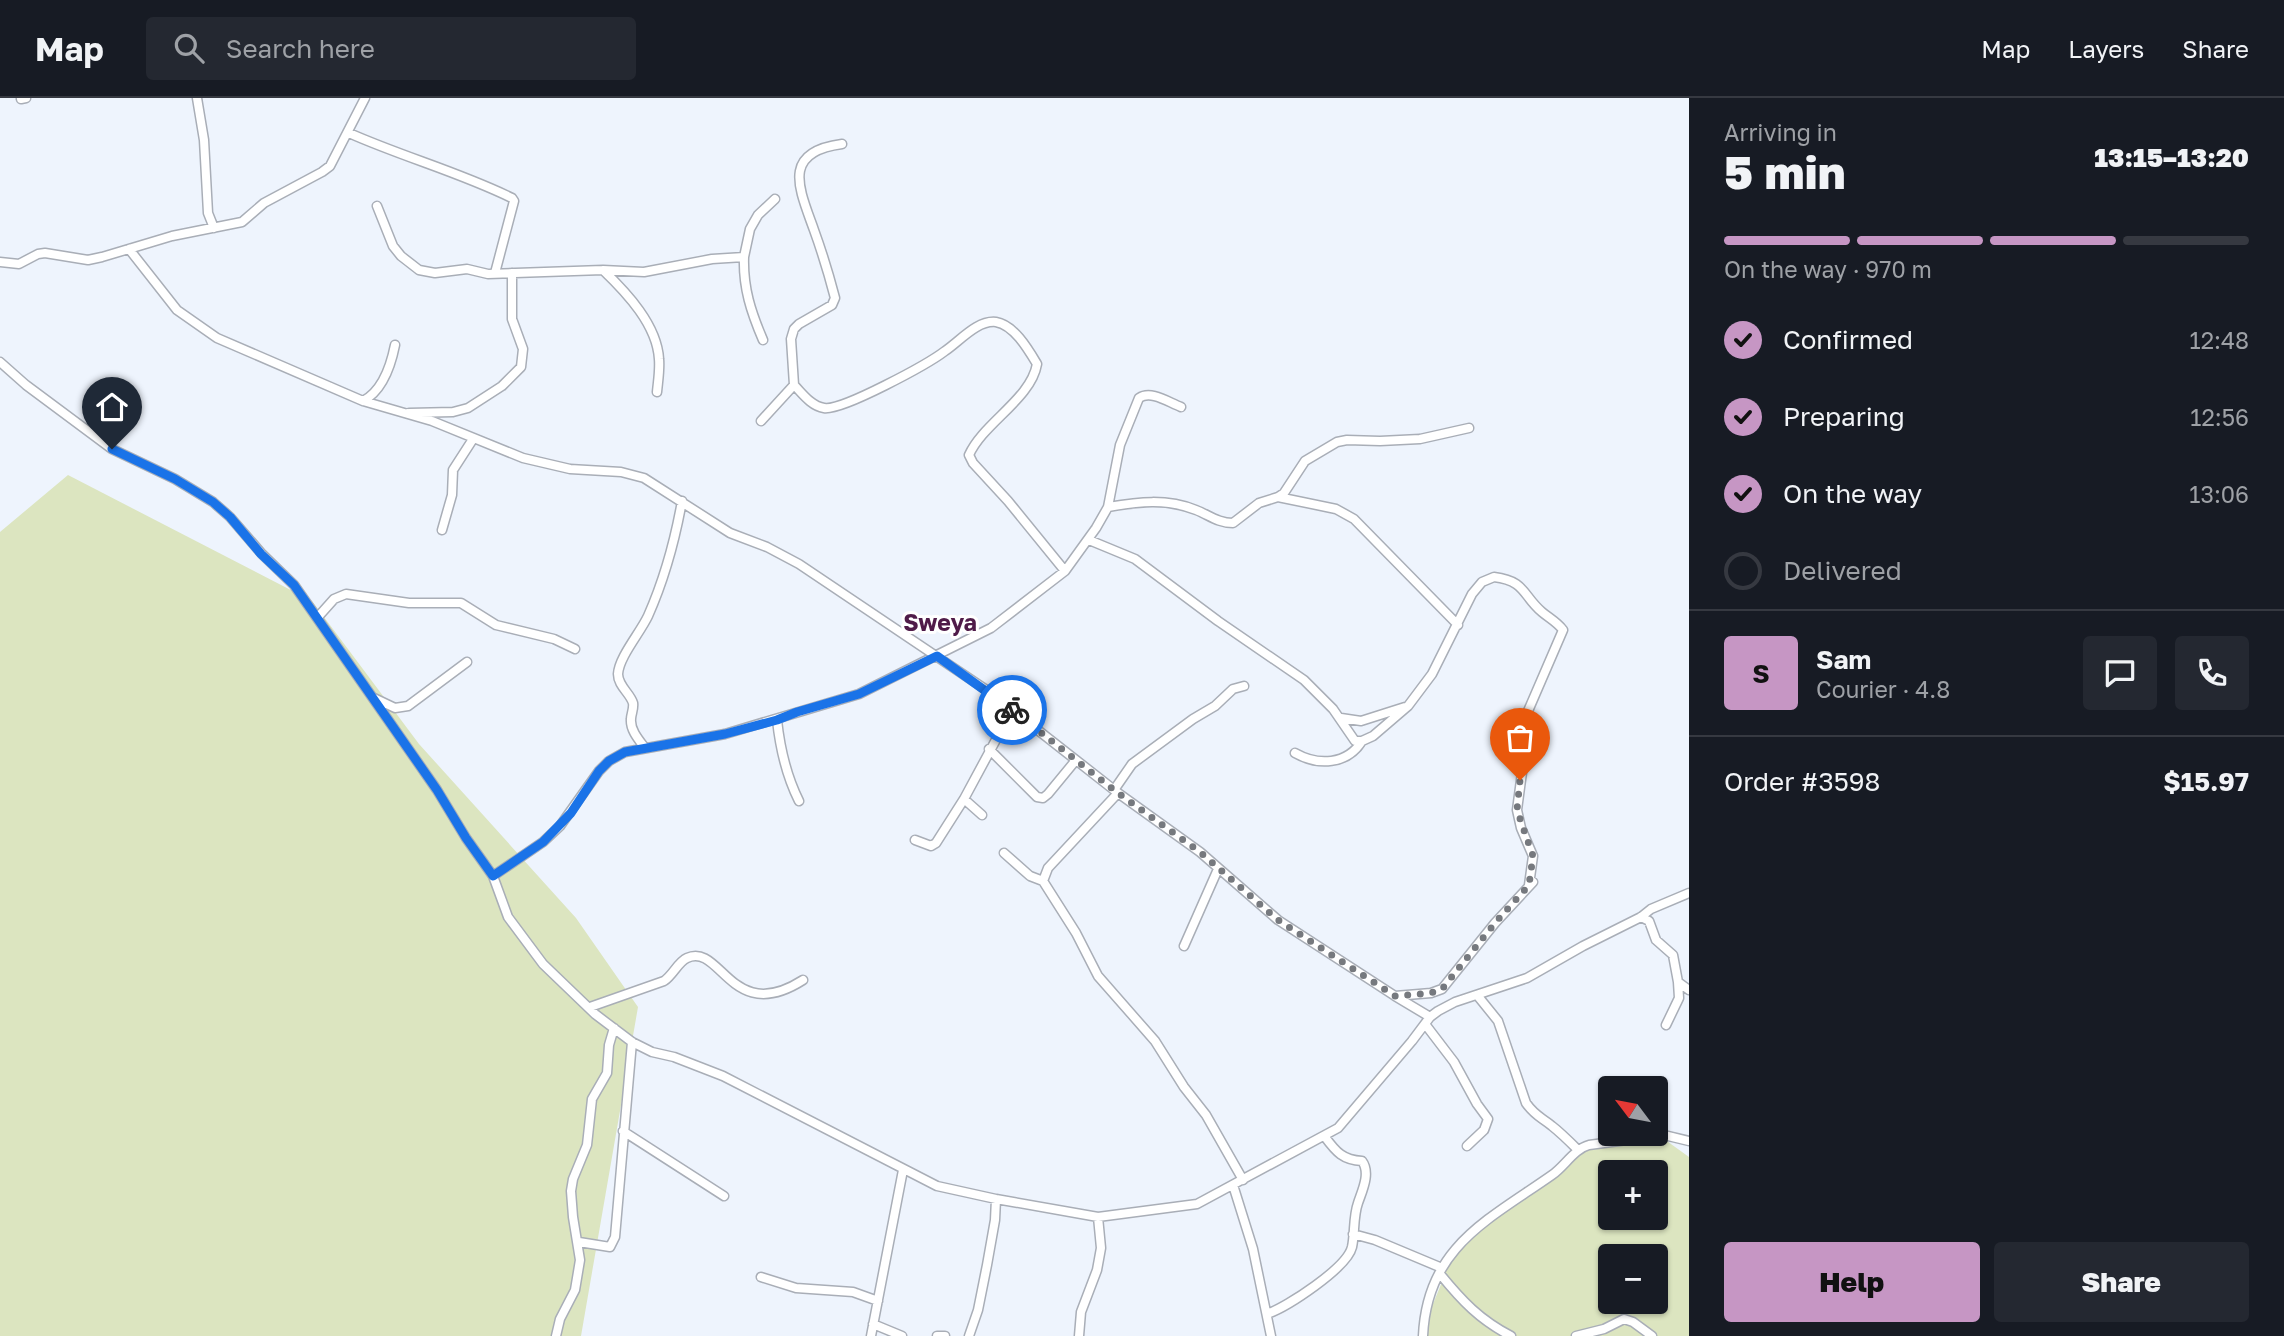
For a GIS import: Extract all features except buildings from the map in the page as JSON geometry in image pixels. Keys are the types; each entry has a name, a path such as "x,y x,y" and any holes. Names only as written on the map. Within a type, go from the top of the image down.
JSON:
{"street":[{"path":"197,98 204,141 208,213 214,228"},
{"path":"0,262 19,264 45,253 88,260 172,236 242,222 264,202 322,172 336,158 365,98"},
{"path":"349,133 457,172 512,198 514,201 495,273"},
{"path":"842,144 824,146 812,151 800,170 805,210 813,226 835,298 832,305 799,324 794,330 791,339 794,385 813,404 828,409 859,398 929,361 971,330 987,322 998,322 1007,326 1028,349 1037,364 1035,372 1025,388 969,455 1065,571"},
{"path":"763,340 749,308 743,280 744,257 750,229 758,215 775,200"},
{"path":"377,206 393,246 401,256 419,270 435,273 467,269 478,273 603,270 644,272 712,259 744,257"},
{"path":"130,249 177,310 217,338 363,401 432,421 548,466 636,475 730,533 767,547 799,564 937,656 1200,852 1278,920 1427,1020 1488,1119 1484,1130 1467,1146"},
{"path":"603,270 635,304 648,327 658,350 657,392"},
{"path":"406,413 453,412 468,408 502,386 521,367 523,349 512,319 512,273"},
{"path":"363,401 377,388 388,369 395,345"},
{"path":"0,362 102,442 175,479 213,502 294,585 437,790 493,876 508,917 543,964 595,1014 632,1042 652,1052 674,1057 723,1076 937,1186 1098,1217 1197,1204 1338,1128 1354,1112 1427,1020 1455,1002 1531,976 1641,917 1651,909 1689,893"},
{"path":"761,421 794,385"},
{"path":"493,876 543,842 571,813 586,788 609,761 625,752 725,734 859,694 992,628 1065,571 1089,540 1108,507 1120,445 1139,398 1150,394 1181,407"},
{"path":"1108,507 1135,501 1155,501 1195,509 1219,522 1233,523 1259,503 1284,493 1304,461 1337,442 1420,439 1469,428"},
{"path":"442,530 452,495 453,470 473,439"},
{"path":"1278,497 1336,509 1354,519 1458,625"},
{"path":"645,748 633,731 633,701 619,681 618,674 622,661 647,618 672,549 682,501"},
{"path":"1089,540 1135,558 1218,621 1316,689 1341,718 1355,741 1373,736 1408,706 1432,674 1476,588 1494,577 1518,584 1535,606 1563,630 1525,718 1530,740 1522,765 1517,810 1533,856 1532,883 1495,923 1442,989 1431,993 1395,996"},
{"path":"317,618 334,599 346,594 409,603 461,603 496,625 554,639 575,649"},
{"path":"371,696 395,708 408,706 467,662"},
{"path":"1043,881 1048,868 1116,792 1125,774 1138,760 1215,706 1233,690 1244,687"},
{"path":"1341,718 1361,722 1408,706"},
{"path":"915,840 931,846 936,843 964,799 1012,710"},
{"path":"777,720 780,750 790,784 799,801"},
{"path":"1295,753 1308,760 1334,760 1347,757 1362,741"},
{"path":"989,749 1037,797 1043,798 1076,760"},
{"path":"964,799 982,815"},
{"path":"1004,853 1030,876 1043,881 1076,933 1098,976 1155,1041 1184,1087 1206,1115 1242,1180"},
{"path":"1184,946 1218,869"},
{"path":"1641,917 1649,921 1656,940 1673,955 1679,998 1666,1025"},
{"path":"590,1007 664,981 690,956 709,961 737,987 757,995 766,996 803,980"},
{"path":"1678,982 1689,990"},
{"path":"1442,989 1455,1002"},
{"path":"1477,995 1498,1021 1526,1103 1536,1117 1551,1125 1578,1150"},
{"path":"556,1336 560,1319 575,1290 580,1260 573,1217 573,1179 587,1145 592,1099 607,1073 609,1045 614,1028"},
{"path":"579,1242 604,1248 613,1244 632,1042"},
{"path":"623,1130 723,1196"},
{"path":"1423,1336 1430,1299 1450,1254 1482,1223 1555,1173 1583,1146 1664,1135 1689,1141"},
{"path":"1267,1314 1295,1300 1343,1261 1352,1246 1356,1209 1366,1177 1366,1166 1362,1161 1340,1156 1325,1137"},
{"path":"871,1336 903,1170"},
{"path":"1233,1185 1253,1249 1271,1336"},
{"path":"969,1336 978,1310 987,1265 996,1199"},
{"path":"1079,1336 1081,1312 1097,1270 1101,1248 1098,1217"},
{"path":"1353,1234 1375,1240 1441,1271 1475,1313 1488,1324 1511,1336"},
{"path":"761,1277 796,1288 853,1292 878,1301"},
{"path":"1576,1336 1604,1329 1624,1319 1633,1322 1652,1336"},
{"path":"873,1324 902,1336"},
{"path":"937,1336 945,1336"}],"green space":[{"path":"68,475 312,601 419,744 576,918 638,1007 581,1336 0,1336 0,532"},
{"path":"1668,1142 1689,1157 1689,1336 1426,1336 1430,1311 1445,1267 1456,1250 1582,1151 1616,1146 1668,1146"}],"way so far":[{"path":"1012,710 1118,793 1200,852 1278,920 1395,996 1431,993 1442,989 1529,885 1533,856 1521,828 1517,810 1520,780"}],"district":[{"name":"Sweya","path":"940,623"}],"route":[{"path":"112,449 175,479 213,502 294,585 437,790 493,876 543,842 571,813 599,771 609,761 625,752 725,734 777,720 859,694 937,656 1012,710"}]}
